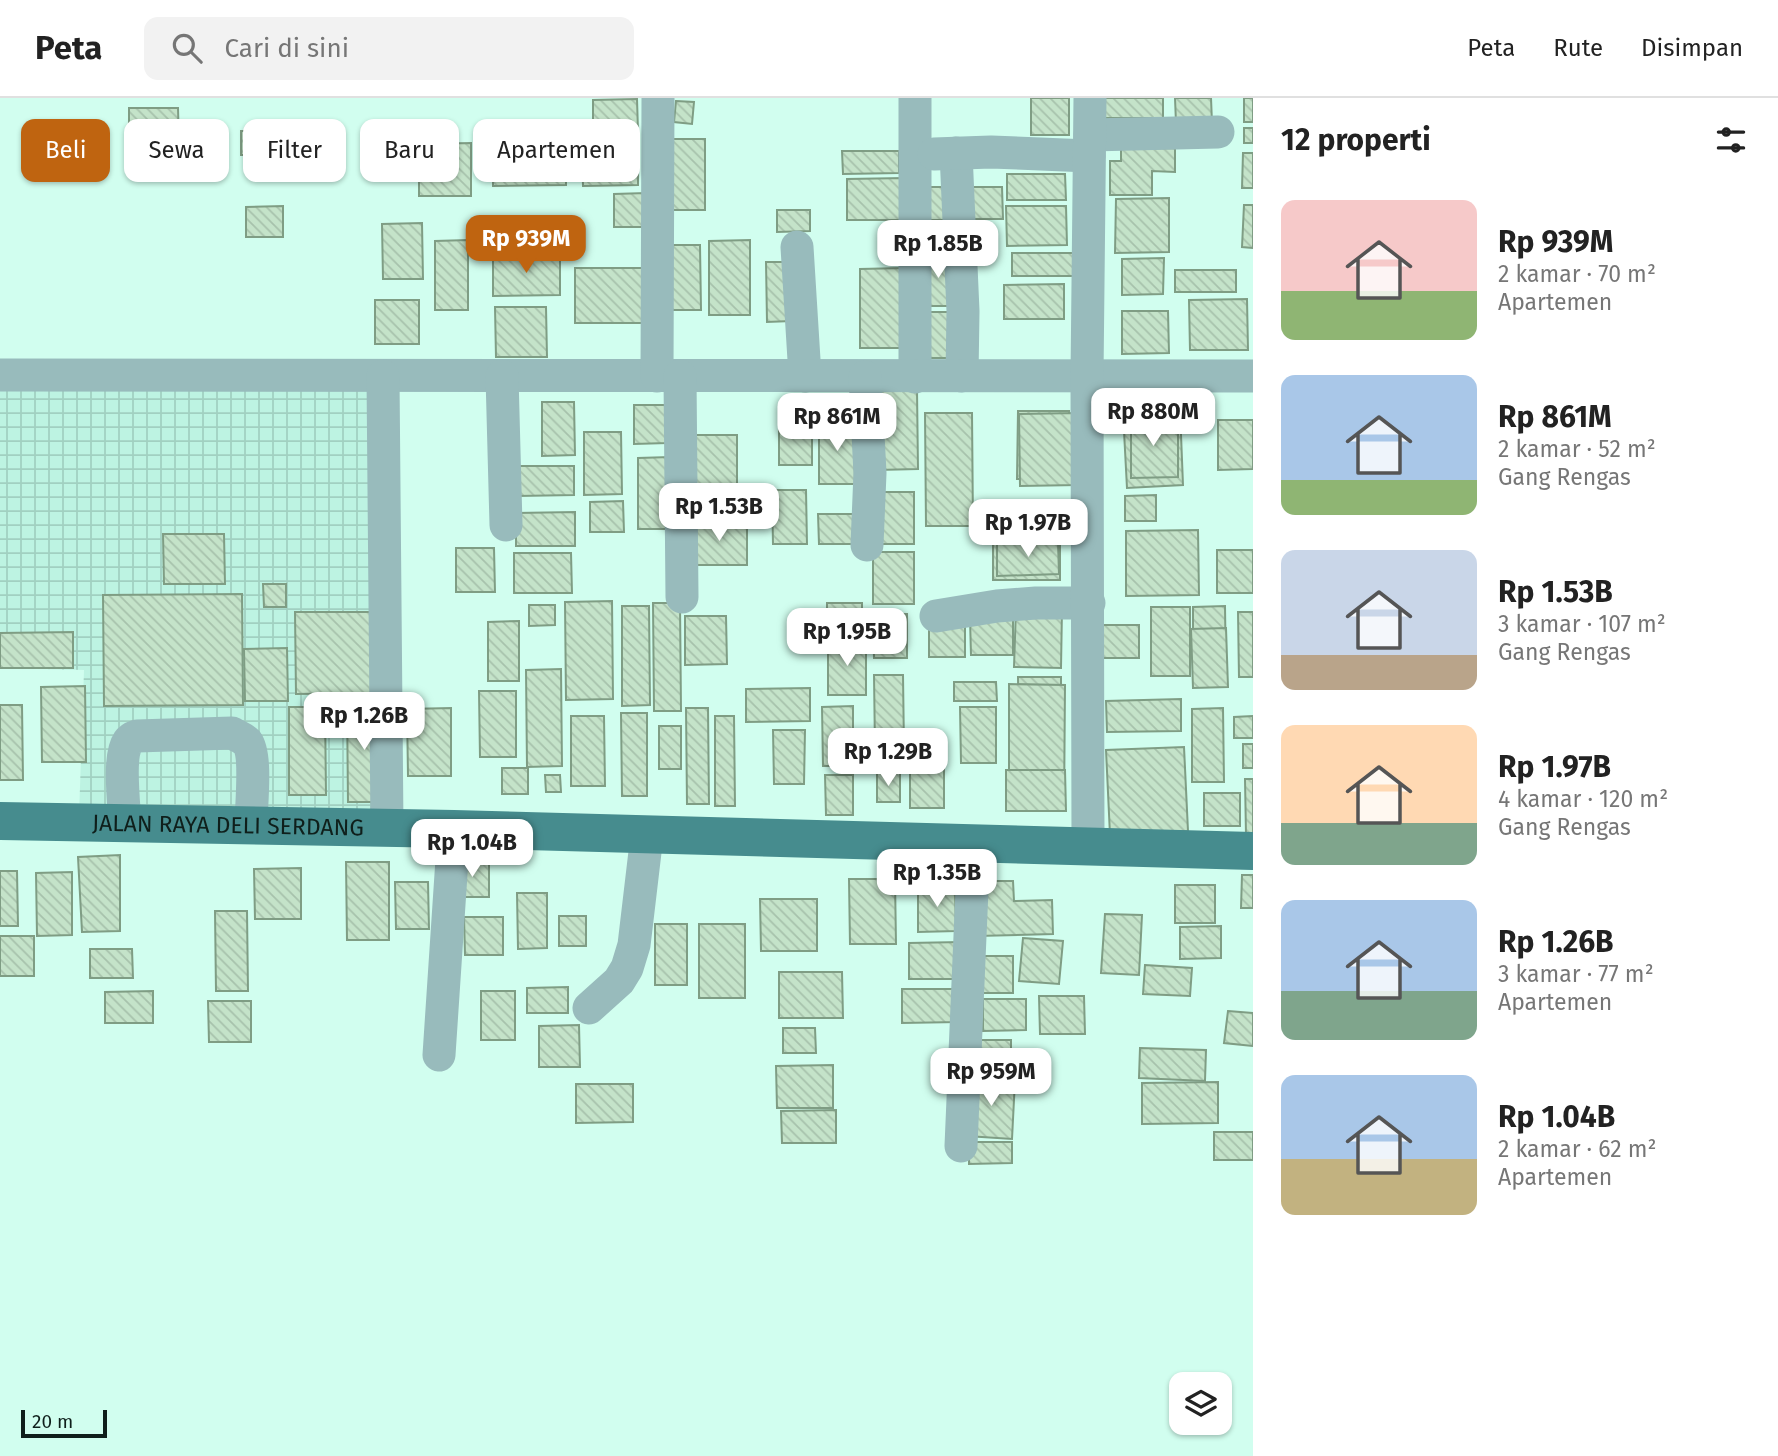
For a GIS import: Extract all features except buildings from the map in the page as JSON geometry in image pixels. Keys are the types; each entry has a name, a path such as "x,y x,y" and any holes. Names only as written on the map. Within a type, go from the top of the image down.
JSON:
{"main road":[{"name":"JALAN RAYA DELI SERDANG","path":"0,821 387,828 1253,851"}],"street":[{"path":"658,98 668,376 682,597"},
{"path":"915,98 915,376"},
{"path":"1088,846 1087,376 1090,98"},
{"path":"914,154 1089,145 1218,132"},
{"path":"956,153 963,311 962,376"},
{"path":"797,247 805,376"},
{"path":"0,375 1253,376"},
{"path":"383,376 387,828"},
{"path":"502,376 506,525"},
{"path":"866,377 870,473 867,545"},
{"path":"936,616 997,606 1088,603"},
{"path":"125,823 123,764 128,741 137,736 232,733 245,740 250,747 253,771 251,825"},
{"path":"439,1055 454,830"},
{"path":"589,1008 620,981 627,968 634,945 647,835"},
{"path":"961,1146 974,843"}],"shaded area":[{"path":"0,387 368,388 380,816 79,816 84,670 0,668"}]}
